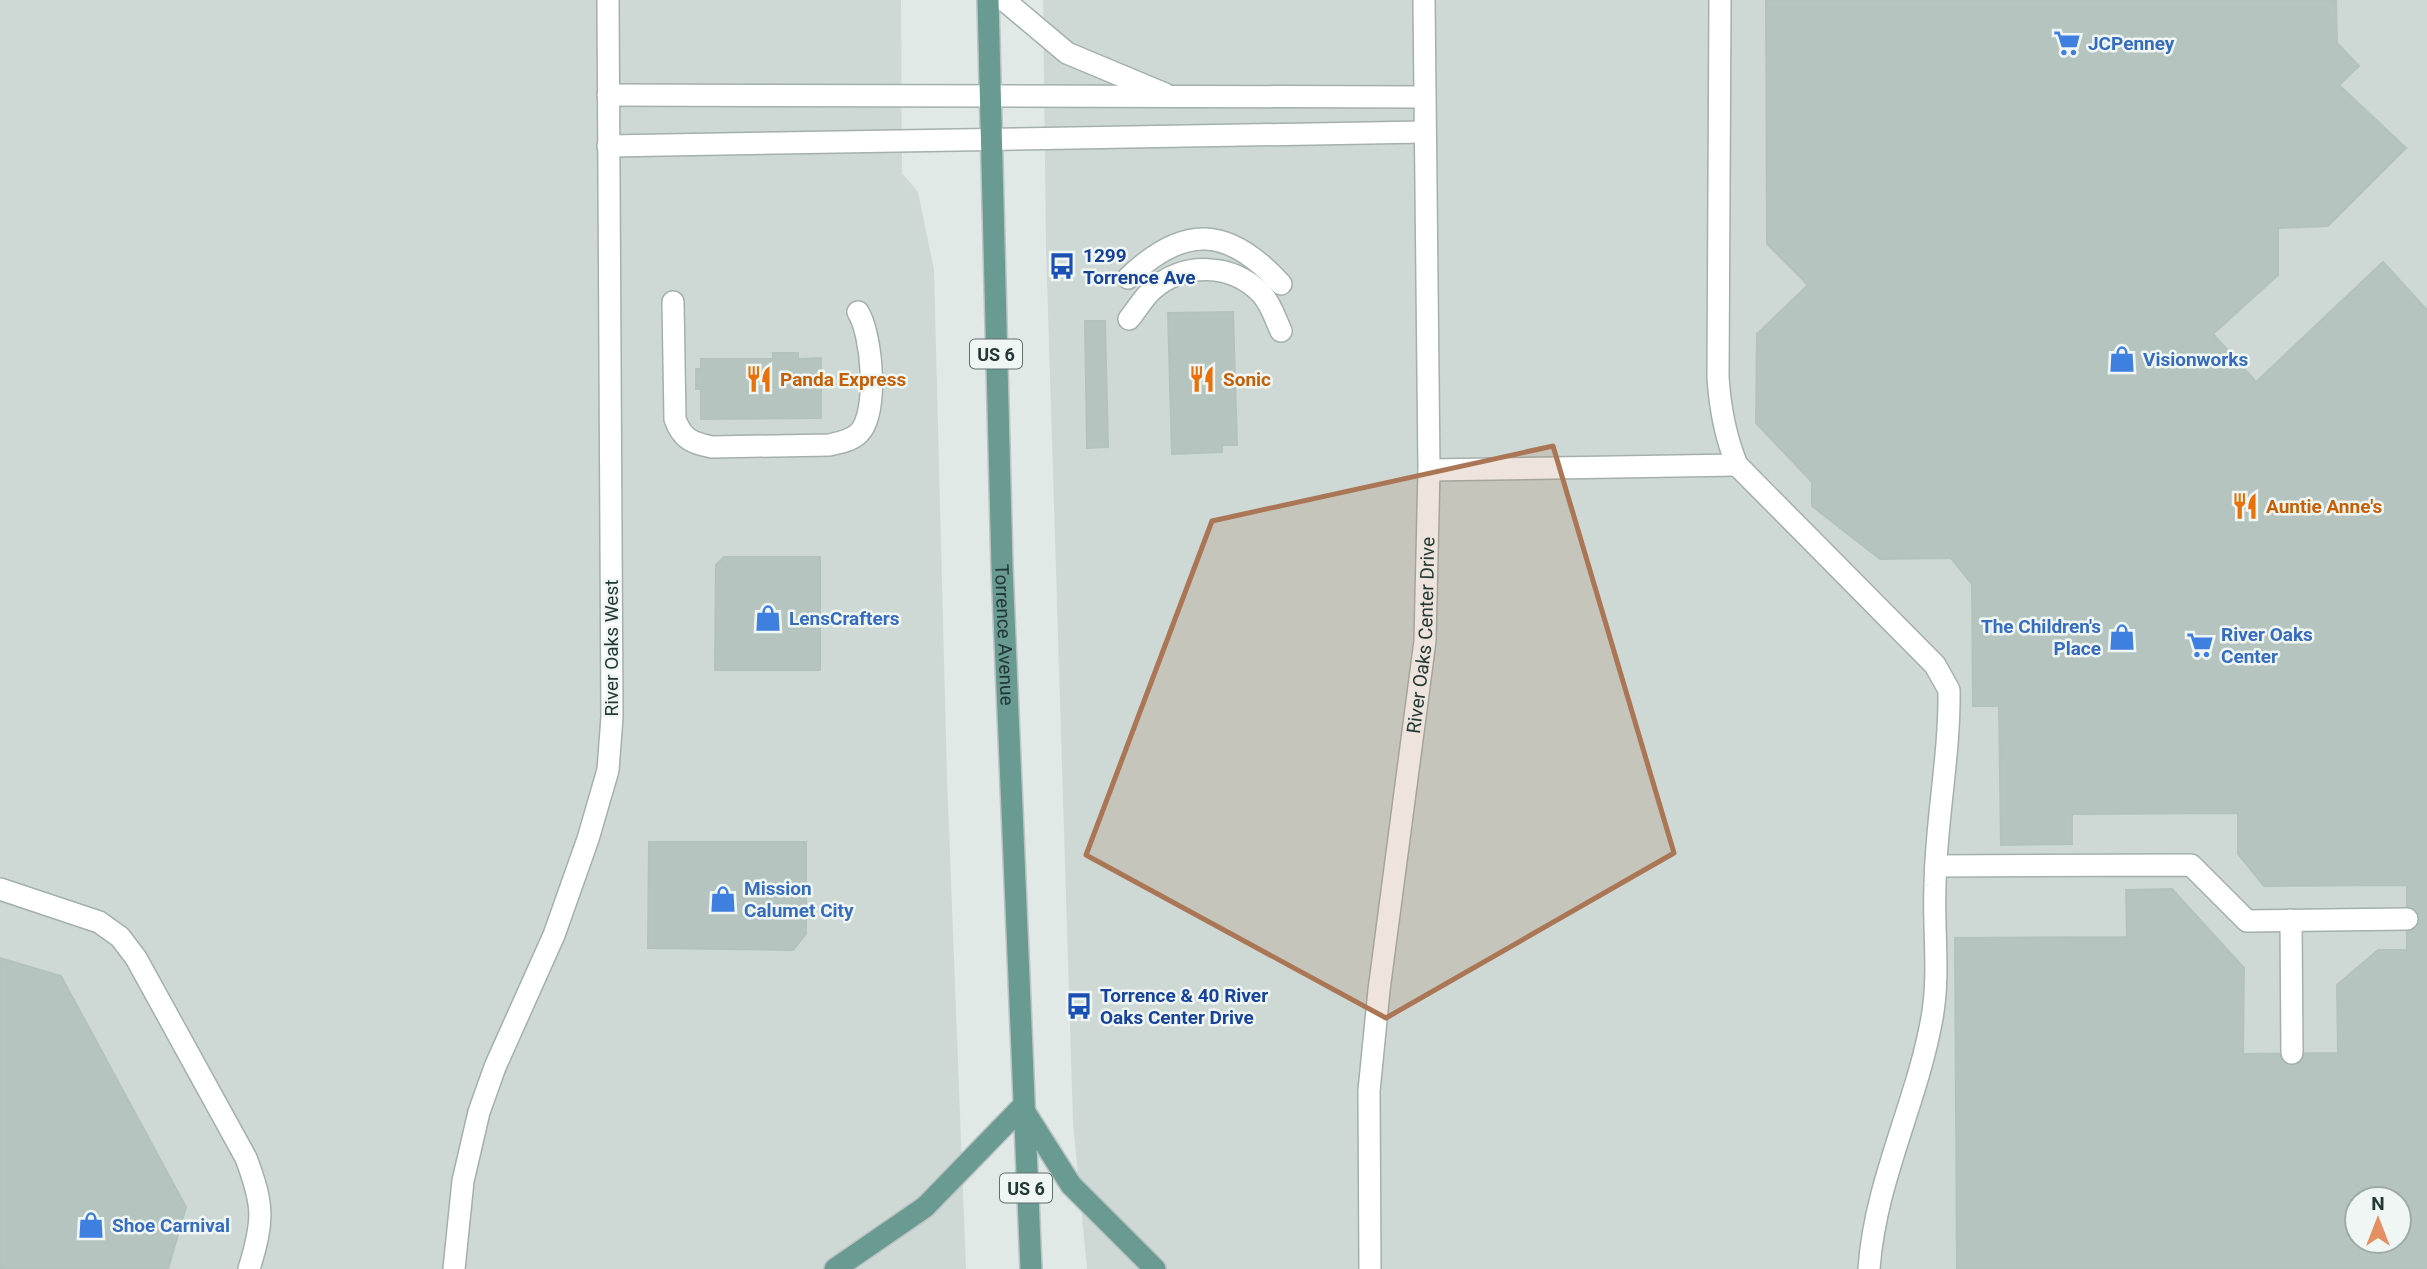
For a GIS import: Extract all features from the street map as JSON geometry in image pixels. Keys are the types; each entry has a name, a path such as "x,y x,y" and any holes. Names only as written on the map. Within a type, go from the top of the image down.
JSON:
{"main road":[{"name":"Torrence Avenue","path":"988,0 990,142 1022,1107 1031,1269"},
{"path":"835,1269 925,1207 1022,1107 1071,1185 1156,1269"}],"lane":[{"name":"River Oaks West","path":"454,1269 463,1181 479,1112 495,1067 554,935 608,770 612,704 608,0"},
{"path":"1004,0 1067,53 1177,99"},
{"name":"River Oaks Center Drive","path":"1370,1269 1369,1091 1379,990 1425,640 1429,470 1424,0"},
{"path":"1720,0 1718,377 1721,414 1737,466 1927,656 1948,690 1936,866 1937,968 1932,1017 1923,1056 1884,1182 1872,1231 1869,1269"},
{"path":"608,95 1177,99 1424,97"},
{"path":"608,146 990,142 1424,132"},
{"path":"1128,278 1163,248 1182,240 1198,239 1222,243 1248,254 1281,284"},
{"path":"1129,319 1151,291 1164,281 1179,273 1214,269 1232,274 1262,294 1281,331"},
{"path":"673,302 675,419 681,435 695,444 712,447 829,445 844,443 859,434 867,419 870,400 869,340 858,312"},
{"path":"1429,470 1737,466"},
{"path":"1936,866 2191,865 2247,920 2407,919"},
{"path":"0,889 99,922 120,937 136,958 246,1158 257,1187 262,1212 250,1269"},
{"path":"2291,920 2292,1053"}],"highlighted area":[{"path":"1553,446 1674,853 1386,1018 1086,855 1212,521"}],"shaded area":[{"path":"0,0 901,0 902,173 918,192 934,270 947,777 966,1269 0,1269"},
{"name":"River Oaks Center","path":"1043,0 2427,0 2427,1269 1087,1269 1073,1123 1046,247"}],"building":[{"name":"River Oaks Center","path":"1766,0 2336,0 2337,43 2359,66 2339,85 2406,148 2328,226 2278,228 2278,275 2213,334 2256,382 2383,262 2427,310 2427,1269 1957,1269 1955,938 2127,937 2126,890 2172,889 2244,968 2243,1054 2338,1053 2337,985 2378,950 2407,950 2407,885 2264,886 2238,854 2238,813 2072,814 2072,844 2001,845 1999,706 1973,706 1972,584 1951,558 1880,559 1812,506 1812,482 1756,423 1757,334 1808,285 1767,244"},
{"name":"Sonic","path":"1233,312 1237,445 1222,445 1222,452 1172,454 1168,313"},
{"path":"1085,321 1105,321 1108,447 1087,448"},
{"name":"Panda Express","path":"773,353 798,353 798,359 821,358 821,418 701,419 701,389 696,389 696,369 701,369 701,359 773,359"},
{"name":"LensCrafters","path":"724,557 820,557 820,670 715,670 716,565"},
{"path":"649,842 806,842 806,934 793,950 648,948"},
{"path":"0,958 61,976 186,1207 168,1269 0,1269"}],"place":[{"name":"JCPenney","path":"2067,43"},
{"name":"1299 Torrence Ave","path":"1062,266"},
{"name":"Visionworks","path":"2122,359"},
{"name":"Panda Express","path":"759,379"},
{"name":"Sonic","path":"1202,379"},
{"name":"Auntie Anne's","path":"2245,506"},
{"name":"LensCrafters","path":"768,618"},
{"name":"The Children's Place","path":"2122,637"},
{"name":"River Oaks Center","path":"2200,645"},
{"name":"Mission Calumet City","path":"723,899"},
{"name":"Torrence & 40 River Oaks Center Drive","path":"1079,1006"},
{"name":"Shoe Carnival","path":"91,1225"}]}
